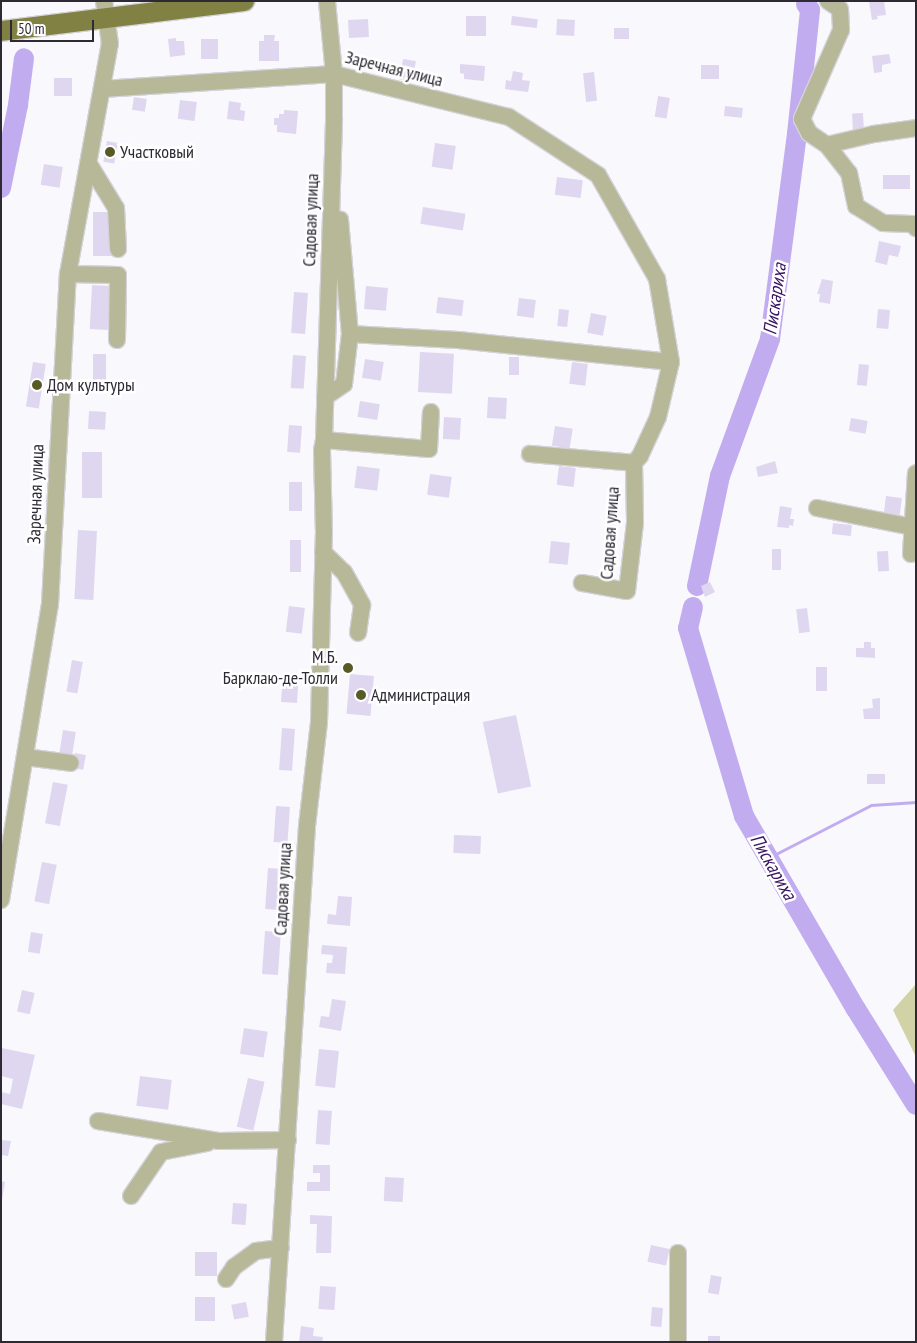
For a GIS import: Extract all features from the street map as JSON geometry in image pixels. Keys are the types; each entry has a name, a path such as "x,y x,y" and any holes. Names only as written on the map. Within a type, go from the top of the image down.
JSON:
{"main road":[{"path":"1,31 100,14 244,1"}],"street":[{"name":"Садовая улица","path":"274,1342 307,826 325,671 322,450 324,440 332,196 334,74 327,1"},
{"path":"828,1 840,9 841,30 802,119 809,133 827,145 849,173 856,206 883,223 912,224 916,228"},
{"name":"Заречная улица","path":"1,900 50,604 68,274 110,44 100,14"},
{"name":"Заречная улица","path":"102,90 334,74 509,118 598,175 657,279 671,362"},
{"path":"827,145 874,134 916,128"},
{"path":"89,164 116,208 118,249"},
{"path":"325,397 344,384 350,334 339,210 332,196"},
{"path":"68,274 118,275 117,340"},
{"path":"350,334 458,340 671,362 658,417 640,456 634,463"},
{"path":"324,440 429,448 431,412"},
{"name":"Садовая улица","path":"530,454 634,463 635,523 626,591 582,583"},
{"path":"911,554 916,473"},
{"path":"817,508 913,527"},
{"path":"323,552 344,572 362,605 358,633"},
{"path":"25,757 70,763"},
{"path":"98,1121 219,1141"},
{"path":"130,1196 161,1152 219,1141 288,1140"},
{"path":"226,1279 234,1267 256,1251 280,1248"},
{"path":"678,1253 678,1342"}],"green space":[{"path":"916,984 916,1057 893,1010"}],"building":[{"path":"869,1 884,1 886,15 877,16 878,19 872,20"},
{"path":"466,16 486,16 486,36 466,36"},
{"path":"512,16 538,19 537,28 511,25"},
{"path":"368,19 369,37 349,38 348,20"},
{"path":"557,19 575,20 574,36 556,35"},
{"path":"614,28 629,28 629,39 614,39"},
{"path":"264,35 275,35 274,41 279,41 279,61 259,61 259,41 264,41"},
{"path":"176,38 176,41 184,41 185,55 170,57 168,39"},
{"path":"201,39 218,39 218,59 201,59"},
{"path":"889,54 891,63 882,65 882,72 874,73 872,56"},
{"path":"403,59 416,61 413,82 400,80"},
{"path":"460,64 485,66 484,81 464,79 464,74 460,73"},
{"path":"701,65 719,65 719,79 701,79"},
{"path":"513,71 523,73 522,80 530,81 528,92 505,89 506,80 511,81"},
{"path":"594,72 597,101 586,102 583,73"},
{"path":"54,78 72,78 72,96 54,96"},
{"path":"658,96 670,98 667,119 655,117"},
{"path":"134,97 147,99 145,112 132,110"},
{"path":"180,100 197,102 195,121 178,119"},
{"path":"229,101 241,103 240,110 245,111 244,121 227,119"},
{"path":"725,106 743,108 742,118 724,116"},
{"path":"284,110 298,111 296,134 277,132 274,118 279,118 279,114 284,114"},
{"path":"863,113 864,135 853,136 852,114"},
{"name":"Участковый","path":"107,141 118,143 114,164 103,162"},
{"path":"435,143 456,146 452,170 432,167"},
{"path":"44,164 63,167 59,188 41,185"},
{"path":"883,175 910,175 910,189 883,189"},
{"path":"557,177 583,180 581,198 555,195"},
{"path":"423,207 465,214 463,231 420,224"},
{"path":"93,212 113,212 113,256 93,256"},
{"path":"879,241 901,246 898,257 889,255 887,265 875,262"},
{"path":"822,279 833,281 830,304 819,302 820,294 817,294"},
{"path":"92,285 110,286 108,330 90,329"},
{"path":"366,286 388,288 386,311 364,309"},
{"path":"294,292 308,293 305,334 291,333"},
{"path":"438,297 464,300 462,316 436,313"},
{"path":"519,298 536,300 534,318 517,316"},
{"path":"559,309 569,310 567,327 557,326"},
{"path":"878,309 890,310 888,329 876,328"},
{"path":"591,313 607,316 603,336 587,333"},
{"path":"420,352 454,354 452,394 418,392"},
{"path":"93,354 106,354 106,388 93,388"},
{"path":"293,355 306,356 304,389 291,388"},
{"path":"509,357 519,357 519,375 509,375"},
{"path":"365,359 384,362 381,381 362,378"},
{"name":"Дом культуры","path":"33,362 46,364 39,408 26,406"},
{"path":"572,362 588,364 585,386 569,384"},
{"path":"859,364 869,365 867,386 857,385"},
{"path":"488,397 507,398 506,419 487,418"},
{"path":"360,401 380,404 377,420 357,417"},
{"path":"89,411 106,412 105,430 88,429"},
{"path":"444,417 461,418 460,440 443,439"},
{"path":"851,418 868,421 865,434 849,431"},
{"path":"289,425 302,426 300,453 287,452"},
{"path":"555,426 573,429 570,449 552,446"},
{"path":"82,452 102,452 102,498 82,498"},
{"path":"775,461 778,473 758,477 756,467"},
{"path":"357,466 380,469 377,491 354,488"},
{"path":"559,466 576,468 574,487 557,485"},
{"path":"430,474 452,477 449,498 427,495"},
{"path":"289,482 302,482 302,511 289,511"},
{"path":"886,496 902,498 899,518 884,516"},
{"path":"780,506 792,508 790,519 794,519 793,526 789,525 789,528 777,527"},
{"path":"833,523 852,525 851,536 832,534"},
{"path":"78,530 97,531 93,600 74,599"},
{"path":"290,540 301,540 301,572 290,572"},
{"path":"551,541 570,543 568,565 549,563"},
{"path":"772,549 781,549 781,570 772,570"},
{"path":"888,551 889,571 878,572 877,552"},
{"path":"710,582 715,592 705,597 701,586"},
{"path":"289,606 305,608 302,634 286,632"},
{"path":"807,608 810,632 799,633 796,609"},
{"path":"864,642 871,642 871,648 875,648 875,658 856,657 856,648 864,648"},
{"path":"72,660 83,662 77,693 66,692"},
{"path":"816,667 827,667 827,691 816,691"},
{"path":"283,673 299,674 297,703 281,702"},
{"name":"Администрация","path":"350,674 374,676 370,716 347,714"},
{"path":"880,698 880,719 864,719 863,709 873,708 872,699"},
{"path":"516,715 531,786 498,793 483,722"},
{"path":"282,728 295,729 292,771 279,770"},
{"path":"63,730 76,732 72,757 59,755"},
{"path":"75,753 86,755 83,770 72,768"},
{"path":"867,774 885,774 885,784 867,784"},
{"path":"53,782 68,785 60,826 45,823"},
{"path":"276,806 290,807 287,843 273,842"},
{"path":"454,835 481,836 480,854 453,853"},
{"path":"42,862 57,865 49,904 34,901"},
{"path":"268,868 283,869 280,910 265,909"},
{"path":"338,896 352,897 350,926 327,924 328,914 336,915"},
{"path":"265,931 281,932 278,975 262,974"},
{"path":"31,932 43,934 40,954 28,952"},
{"path":"322,945 347,947 345,974 326,973 327,963 332,963 333,955 321,954"},
{"path":"22,990 35,993 30,1014 17,1011"},
{"path":"332,999 346,1001 341,1031 319,1027 321,1016 329,1017"},
{"path":"244,1028 268,1032 264,1057 240,1054"},
{"path":"2,1048 35,1055 22,1109 1,1104 1,1092 10,1094 13,1079 1,1076"},
{"path":"319,1049 339,1051 335,1088 315,1086"},
{"path":"140,1076 172,1080 168,1110 136,1106"},
{"path":"248,1078 265,1082 253,1131 237,1127"},
{"path":"318,1110 332,1111 330,1145 316,1144"},
{"path":"1,1140 11,1141 8,1156 1,1155"},
{"path":"313,1165 330,1165 330,1191 307,1191 307,1182 320,1182 320,1173 313,1173"},
{"path":"385,1177 404,1178 403,1202 384,1201"},
{"path":"1,1181 5,1182 2,1200 1,1200"},
{"path":"233,1203 247,1204 246,1225 232,1224"},
{"path":"310,1215 332,1216 331,1253 316,1253 317,1224 310,1224"},
{"path":"651,1245 670,1249 666,1266 647,1262"},
{"path":"195,1252 217,1252 217,1276 195,1276"},
{"path":"711,1275 722,1277 719,1295 708,1293"},
{"path":"320,1286 336,1287 334,1310 318,1309"},
{"path":"195,1297 215,1297 215,1321 195,1321"},
{"path":"246,1302 249,1317 234,1320 231,1305"},
{"path":"652,1307 663,1308 661,1327 650,1326"},
{"path":"301,1326 314,1328 313,1336 323,1337 322,1342 299,1342"},
{"path":"708,1336 720,1336 720,1342 708,1342"}],"waterway":[{"name":"Пискариха","path":"697,586 720,476 770,339 797,134 810,10 806,4"},
{"path":"1,188 18,105 24,58"},
{"name":"Пискариха","path":"693,607 688,628 744,816 856,1009 916,1105"},
{"path":"768,858 871,805 916,802"}],"place":[{"name":"Участковый","path":"110,152"},
{"name":"Дом культуры","path":"37,385"},
{"name":"М.Б. Барклаю-де-Толли","path":"348,668"},
{"name":"Администрация","path":"361,695"}]}
